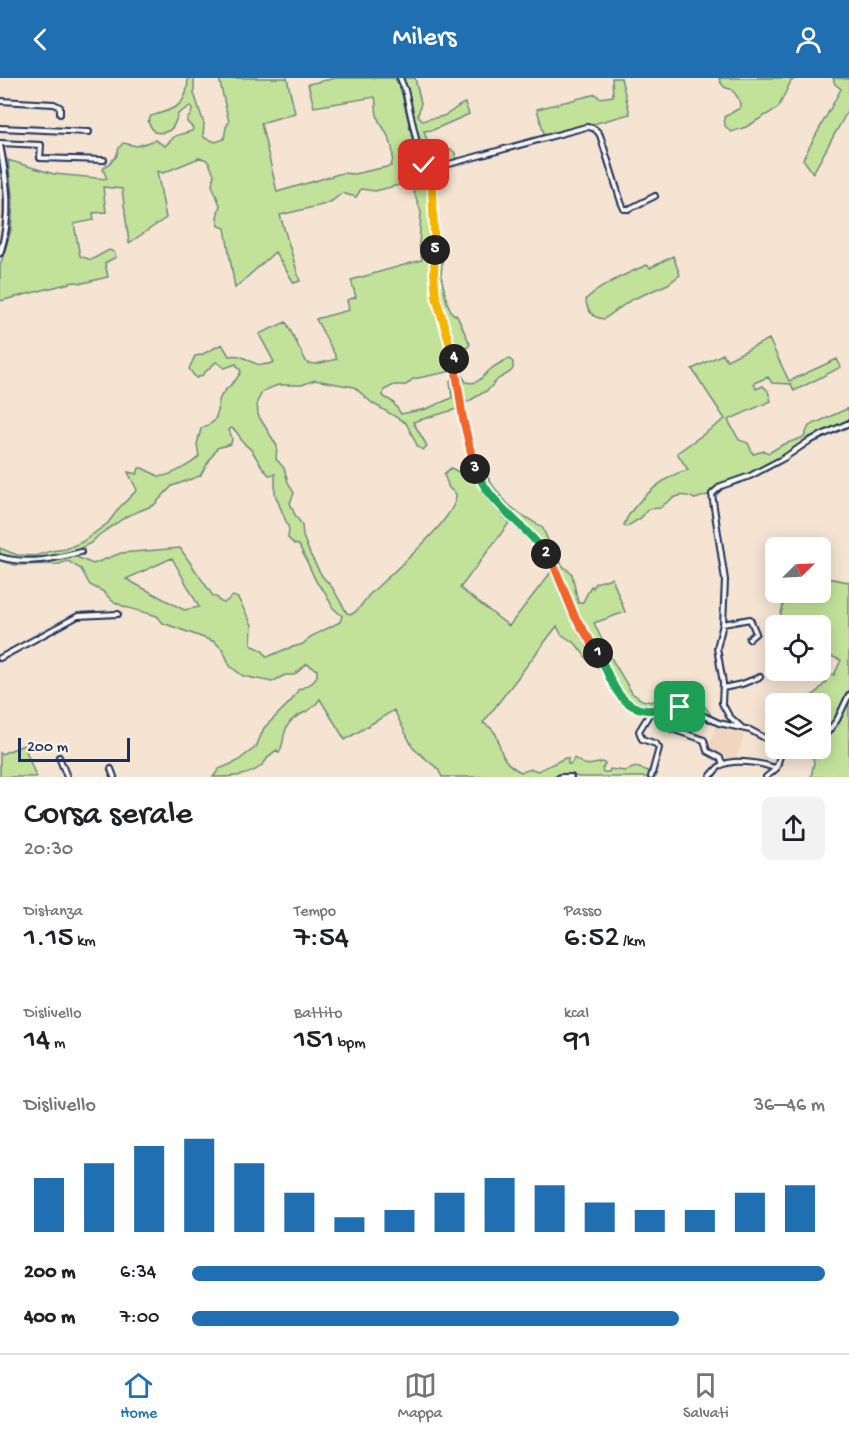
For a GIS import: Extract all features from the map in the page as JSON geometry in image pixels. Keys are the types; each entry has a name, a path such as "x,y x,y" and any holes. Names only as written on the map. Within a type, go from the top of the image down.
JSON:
{"main road":[{"path":"0,145 8,196 6,226 0,253"}],"street":[{"path":"400,78 405,90 417,147 431,181 435,291 453,354 463,419 474,466 487,492 552,562 575,617 596,649 620,697 625,702 637,708 652,710 680,707 765,738"},
{"path":"0,100 54,104 60,107 60,114"},
{"path":"426,169 592,127 600,135 624,209 629,209 655,196"},
{"path":"0,128 89,132"},
{"path":"0,145 41,145 40,158 104,160"},
{"path":"0,227 6,226"},
{"path":"741,727 723,707 723,688 717,648 723,624 725,580 712,499 714,491 721,486 750,476 784,458 809,441 849,423"},
{"path":"0,557 47,561 81,552"},
{"path":"0,658 78,616 118,614"},
{"path":"723,624 750,619 756,633 749,639"},
{"path":"723,688 760,677"},
{"path":"831,728 849,695"},
{"path":"651,777 659,748 656,744 642,739 639,731 652,710"},
{"path":"672,729 704,740 707,751 720,758 723,764"},
{"path":"59,757 67,777"},
{"path":"769,775 778,765 779,759"},
{"path":"710,777 723,764 740,762 769,765 774,768 778,765"},
{"path":"769,765 769,775"},
{"path":"111,769 114,777"},
{"path":"560,777 571,777"}],"shaded area":[{"path":"715,725 744,735 737,758 729,759 709,749"}],"green space":[{"path":"188,78 194,78 194,93 204,124 203,136 216,142 224,139 229,122 219,78 287,78 295,113 261,123 277,192 342,173 354,174 391,166 392,148 378,118 375,97 314,107 308,84 336,78 395,78 401,90 418,162 428,182 432,241 431,281 453,371 413,379 406,385 394,385 384,390 383,396 393,402 401,414 426,409 452,398 450,381 454,377 457,409 413,422 427,446 423,450 418,447 406,423 372,403 354,387 315,380 302,385 278,385 263,391 257,402 258,415 277,446 276,459 284,468 294,493 290,503 302,525 303,536 310,554 322,576 332,587 347,613 352,614 421,546 446,517 454,504 456,494 449,488 444,474 451,468 462,474 472,468 485,495 509,523 460,588 509,626 552,571 572,620 600,668 591,664 576,644 561,634 557,626 483,723 495,734 505,760 521,772 532,769 538,771 565,758 568,758 568,764 571,764 574,758 588,764 603,762 605,764 603,772 609,772 610,769 625,771 636,767 657,774 656,777 579,777 566,774 551,777 442,777 438,769 413,748 394,710 345,740 320,699 312,708 290,722 279,753 277,750 273,752 260,767 244,775 213,777 219,769 236,762 256,747 264,728 292,700 298,690 312,683 317,676 317,670 307,664 294,675 285,675 272,682 243,676 230,666 223,650 215,642 163,623 157,616 112,601 104,592 90,585 81,569 68,561 59,564 15,565 0,561 0,548 17,555 35,556 66,549 82,542 108,523 137,490 128,472 137,474 139,468 142,468 158,475 168,475 199,456 197,444 201,429 215,420 220,398 241,371 236,364 225,368 216,362 196,378 189,369 195,356 222,344 229,356 241,357 260,365 274,362 259,334 286,322 307,363 316,364 337,359 316,319 349,310 347,300 356,297 351,280 422,260 419,245 421,212 413,189 407,183 375,191 361,189 356,197 342,193 322,205 280,215 300,281 294,283 275,252 235,288 225,228 219,226 217,217 220,205 212,185 214,174 209,163 199,158 163,173 157,171 166,218 129,243 122,189 103,187 106,212 93,213 94,220 74,224 80,256 91,260 109,250 114,252 116,257 105,263 108,277 83,283 74,282 0,301 0,266 11,230 13,204 8,160 54,174 107,179 103,169 116,157 123,143 137,146 155,140 165,146 175,136 192,131 193,128 187,122 191,115 190,106 178,114 173,127 168,131 154,132 148,122 151,116 173,109 178,105 187,88","holes":["231,428 236,431 269,475 275,474 275,494 289,529 288,538 294,544 299,545 317,583 325,592 333,608 342,616 340,622 310,637 303,644 267,657 262,650 251,645 252,625 238,598 233,596 224,603 213,596 180,548 121,553 93,564 74,556 72,552 91,543 127,516 154,505 172,486 200,476 217,448 231,444 232,438 229,430","172,558 199,607 184,610 126,579"]},
{"path":"403,78 415,78 421,103 418,115 423,121 446,115 465,103 469,114 433,130 424,131 433,154 451,149 455,153 456,160 429,168 419,141"},
{"path":"612,78 621,78 630,114 545,137 537,109 596,94 599,98 613,96"},
{"path":"719,78 797,78 791,81 778,108 746,127 731,132 725,126 724,117 740,108 740,103 735,93 723,86"},
{"path":"833,78 849,79 849,115 847,112 813,173 803,159 841,89 835,84"},
{"path":"439,252 443,254 441,276 447,302 452,313 457,316 470,344 468,347 455,351 440,290"},
{"path":"673,256 680,275 668,284 631,300 604,319 593,315 589,310 586,299 599,289 632,271 647,265 650,268"},
{"path":"769,339 789,381 837,359 841,367 794,391 791,384 772,383 768,377 754,383 756,389 763,386 768,391 771,401 728,420 739,440 748,443 753,454 764,451 769,453 782,445 804,437 809,426 849,408 849,422 824,433 756,472 723,485 711,494 695,499 681,496 672,499 660,508 648,509 641,518 626,527 624,525 634,508 650,491 670,477 688,470 677,453 725,419 692,369 723,354 727,360"},
{"path":"509,359 513,362 513,369 509,373 498,379 488,390 464,404 460,372 466,382 474,382"},
{"path":"476,460 507,503 542,527 553,551 563,566 572,574 578,603 583,602 595,583 612,578 625,612 594,623 608,653 632,693 642,700 651,702 683,692 691,694 713,718 685,705 644,705 631,702 624,697 578,617 553,558 493,496 480,473"},
{"path":"831,579 849,582 849,777 811,777 813,759 831,759 831,693 816,693 826,682 823,681 831,681 831,674 834,675 841,660 831,656 831,615 781,615 784,603 831,603"},
{"path":"24,745 36,777 0,777 0,753"}],"route":[{"path":"424,165 431,181 433,203 436,297 453,354 458,393 474,466 487,492 495,502 552,562 570,608 596,649 620,697 625,702 641,709 680,707"}]}
